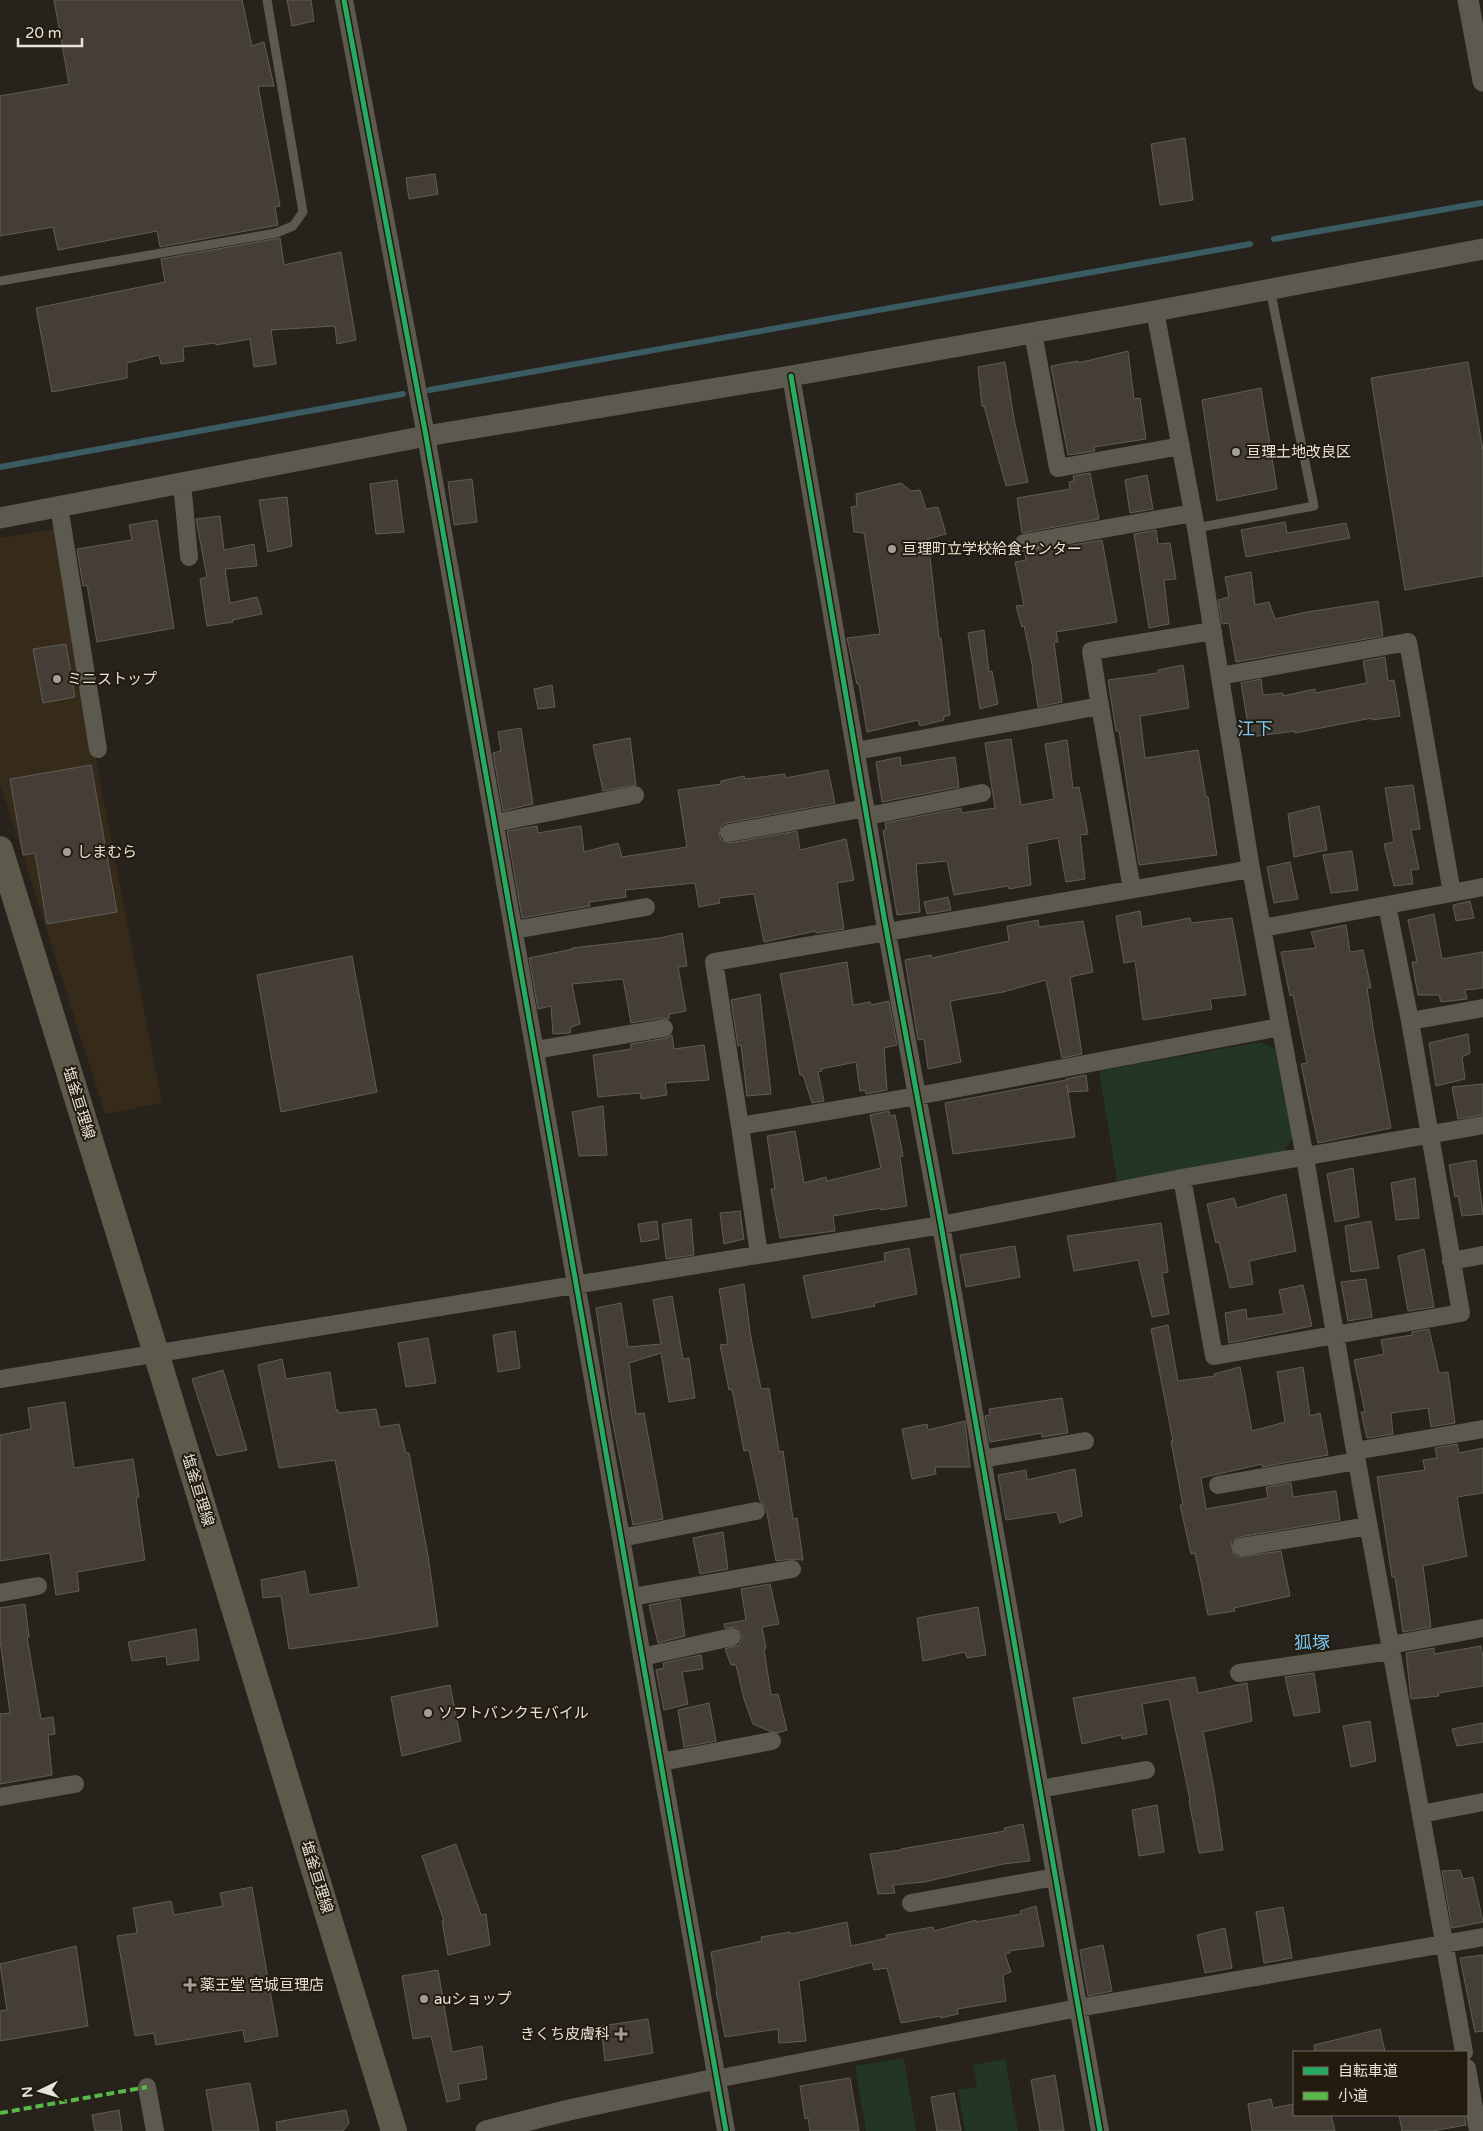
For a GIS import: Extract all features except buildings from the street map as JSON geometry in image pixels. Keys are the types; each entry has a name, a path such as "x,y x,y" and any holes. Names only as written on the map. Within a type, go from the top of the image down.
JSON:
{"main road":[{"name":"塩釜亘理線","path":"0,849 394,2131"}],"street":[{"path":"344,0 426,436 726,2131"},
{"path":"1468,0 1483,80"},
{"path":"0,518 426,436 792,376 1155,311 1483,249"},
{"path":"1155,311 1181,446 1213,631 1251,869 1305,1158 1390,1648 1464,2051"},
{"path":"1033,333 1058,468 1181,446"},
{"path":"792,376 887,933 941,1225 1100,2131"},
{"path":"182,483 189,557"},
{"path":"59,506 98,748"},
{"path":"1024,543 1194,521"},
{"path":"1132,889 1091,651 1213,631"},
{"path":"1220,676 1408,642 1452,893"},
{"path":"856,751 1100,706"},
{"path":"729,833 982,793"},
{"path":"495,823 635,795"},
{"path":"759,1254 714,962 1251,869"},
{"path":"1262,928 1483,887"},
{"path":"1182,1178 1214,1356 1461,1312 1410,1021 1387,905"},
{"path":"514,930 646,907"},
{"path":"1410,1021 1483,1008"},
{"path":"740,1126 917,1096 1280,1027"},
{"path":"535,1050 664,1028"},
{"path":"0,1378 941,1225 1182,1178 1305,1158 1483,1125"},
{"path":"1451,1261 1483,1255"},
{"path":"1218,1485 1483,1429"},
{"path":"982,1459 1085,1441"},
{"path":"622,1538 756,1512"},
{"path":"1241,1547 1369,1526"},
{"path":"632,1597 792,1569"},
{"path":"0,1593 38,1586"},
{"path":"1239,1673 1390,1648 1483,1628"},
{"path":"642,1657 732,1637"},
{"path":"661,1762 772,1741"},
{"path":"1040,1789 1146,1770"},
{"path":"0,1797 75,1784"},
{"path":"1421,1814 1483,1802"},
{"path":"910,1903 1055,1878"},
{"path":"486,2131 569,2110 716,2079 1078,2008 1483,1937"},
{"path":"1468,2074 1478,2131"},
{"path":"147,2087 154,2131"}],"lane":[{"path":"0,281 276,233 293,226 303,212 267,0"},
{"path":"1194,521 1314,506 1270,289"}],"shaded area":[{"path":"55,529 96,761 162,1103 105,1114 0,783 0,538"}],"green space":[{"path":"1261,1042 1275,1049 1292,1138 1282,1154 1117,1181 1099,1071"},
{"path":"904,2058 916,2131 866,2131 855,2066"},
{"path":"1005,2059 1018,2131 965,2131 958,2090 977,2087 973,2065"}],"waterway":[{"path":"1274,239 1481,203"},
{"path":"429,390 1250,244"},
{"path":"0,467 403,394"}],"marked path":[{"path":"0,2113 147,2087"}],"cycle path":[{"path":"344,0 426,436 726,2131"},
{"path":"791,376 884,917 941,1225 1100,2131"}],"place":[{"name":"亘理土地改良区","path":"1236,452"},
{"name":"亘理町立学校給食センター","path":"892,549"},
{"name":"ミニストップ","path":"57,679"},
{"name":"しまむら","path":"67,852"},
{"name":"ソフトバンクモバイル","path":"428,1713"},
{"name":"薬王堂 宮城亘理店","path":"190,1985"},
{"name":"auショップ","path":"424,1999"},
{"name":"きくち皮膚科","path":"621,2034"}],"district":[{"name":"江下","path":"1255,729"},
{"name":"狐塚","path":"1312,1643"}]}
